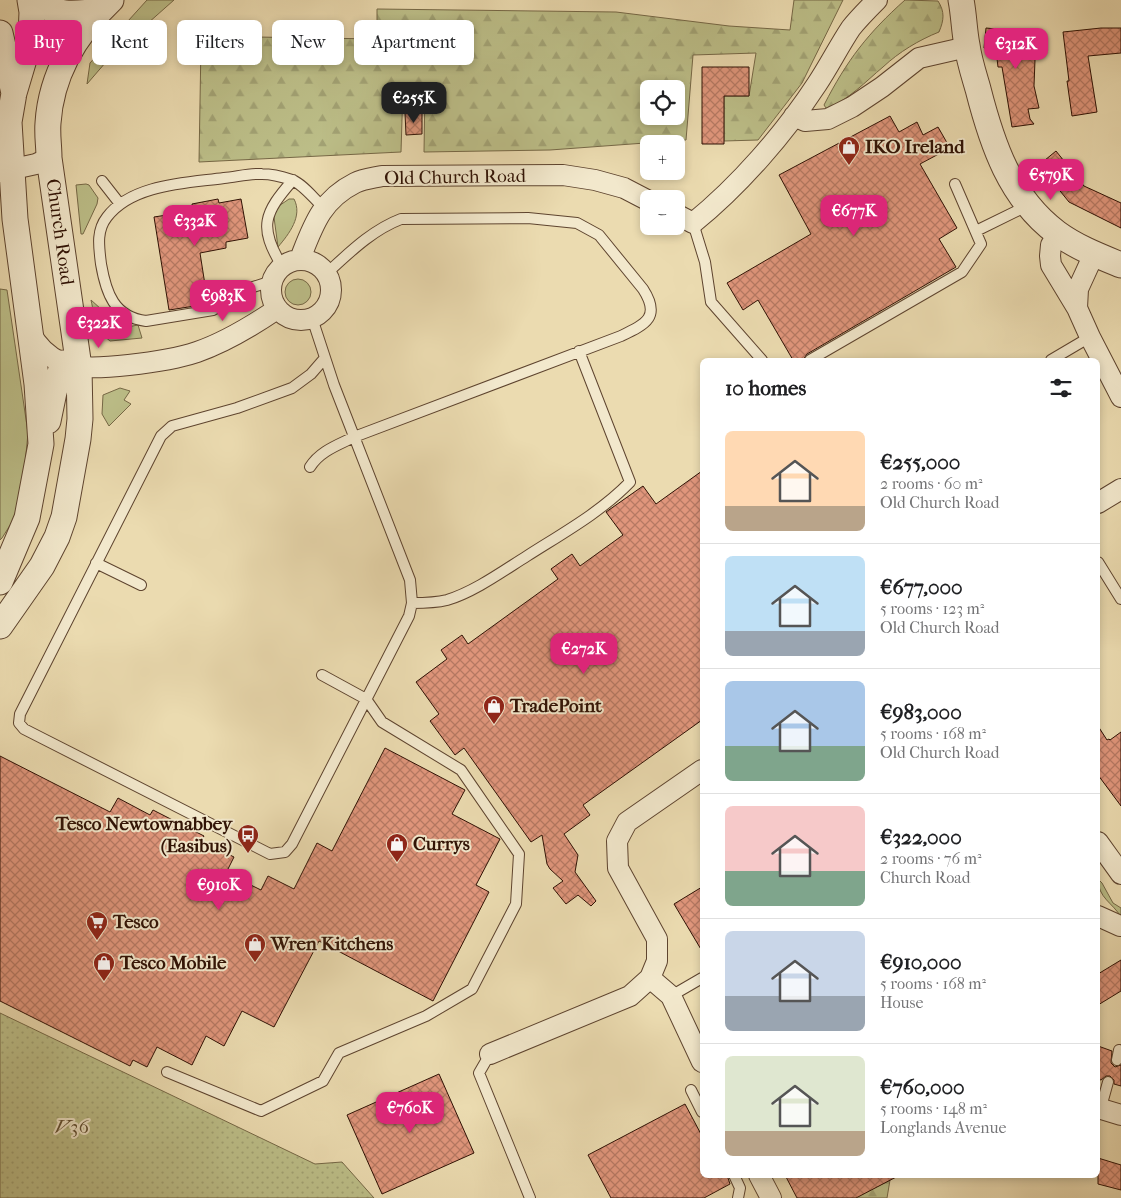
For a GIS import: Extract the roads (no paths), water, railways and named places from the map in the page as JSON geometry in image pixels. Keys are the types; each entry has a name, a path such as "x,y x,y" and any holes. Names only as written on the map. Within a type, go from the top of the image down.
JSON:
{"street":[{"path":"30,0 32,12 31,36 14,94 9,122 6,171 15,219 37,384 40,444"},
{"path":"36,0 47,9 61,13 76,14 105,6"},
{"path":"852,28 858,0"},
{"path":"685,218 719,201 794,116 817,84 852,28 877,0"},
{"path":"950,0 966,36"},
{"path":"961,0 966,36 988,129 1003,167 1024,199 1043,221 1058,234 1094,254 1121,265"},
{"name":"Church Road","path":"0,626 42,566 57,537 64,517 78,439 80,418 71,365 49,158 48,124 52,94 61,67 81,33 105,6"},
{"path":"0,33 14,94"},
{"path":"794,116 805,121 828,118 852,106 882,87 919,58 966,36"},
{"path":"6,171 36,164 49,158"},
{"name":"Old Church Road","path":"285,269 312,229 324,207 333,197 356,182 382,176 563,175 595,180 624,188 640,196"},
{"path":"1058,234 1051,245 1051,265 1077,308 1121,397"},
{"path":"1077,308 1078,289 1094,254"},
{"path":"310,260 320,265 326,273 330,281 330,299 326,307 312,318 302,320 284,315 273,300 271,291 285,269 310,260"},
{"path":"30,332 43,352 71,365 133,365 179,357 198,351 232,337 278,309"},
{"path":"0,582 27,518 40,444 48,422 54,392 71,365"},
{"path":"1100,502 1121,489"},
{"path":"490,1054 630,996 650,978 657,960 657,939 618,868 617,841 627,822 700,771"},
{"path":"1100,845 1120,872"},
{"path":"1100,917 1120,926"},
{"path":"650,978 671,996 700,1058"},
{"path":"1100,1104 1121,1115"},
{"path":"761,1178 771,1198"}],"lane":[{"path":"293,180 272,207 266,220 268,237 274,252 285,269 213,310 146,321 128,316 113,302 105,286 99,247 100,231 107,216 120,204 131,198 153,189 176,184 261,174 293,180 324,207"},
{"path":"102,180 120,204"},
{"path":"813,358 962,272 981,244 955,184"},
{"path":"976,231 1024,199"},
{"path":"310,467 326,451 354,437 621,336 642,325 651,316 649,297 643,288 599,235 577,223 528,218 401,219 388,224 369,237 326,273"},
{"path":"685,220 705,262 711,302 760,358"},
{"path":"312,318 324,359 410,580 412,602 410,616 292,844 285,852 270,854 24,729 20,723 20,714 161,436 172,426 237,408 284,392 310,374 324,359"},
{"path":"1054,358 1090,337"},
{"path":"412,602 425,603 446,600 463,594 570,528 614,498 630,482 579,351"},
{"path":"96,562 140,585"},
{"path":"1100,565 1121,599"},
{"path":"167,1072 261,1111 323,1081 339,1053 426,1016 472,989 516,904 519,854 461,770 382,722 366,699 322,675"},
{"path":"671,996 700,979"},
{"path":"490,1054 479,1073 530,1198"},
{"path":"1100,1104 1108,1082"},
{"path":"691,1090 700,1108"},
{"path":"735,1178 740,1188 738,1198"}],"place":[{"name":"IKO Ireland","path":"849,166"},
{"name":"TradePoint","path":"494,725"},
{"name":"Tesco Newtownabbey (Easibus)","path":"248,854"},
{"name":"Currys","path":"397,863"},
{"name":"Tesco","path":"97,941"},
{"name":"Wren Kitchens","path":"255,963"},
{"name":"Tesco Mobile","path":"104,982"}],"park label":[{"name":"V36","path":"72,1127"}]}
